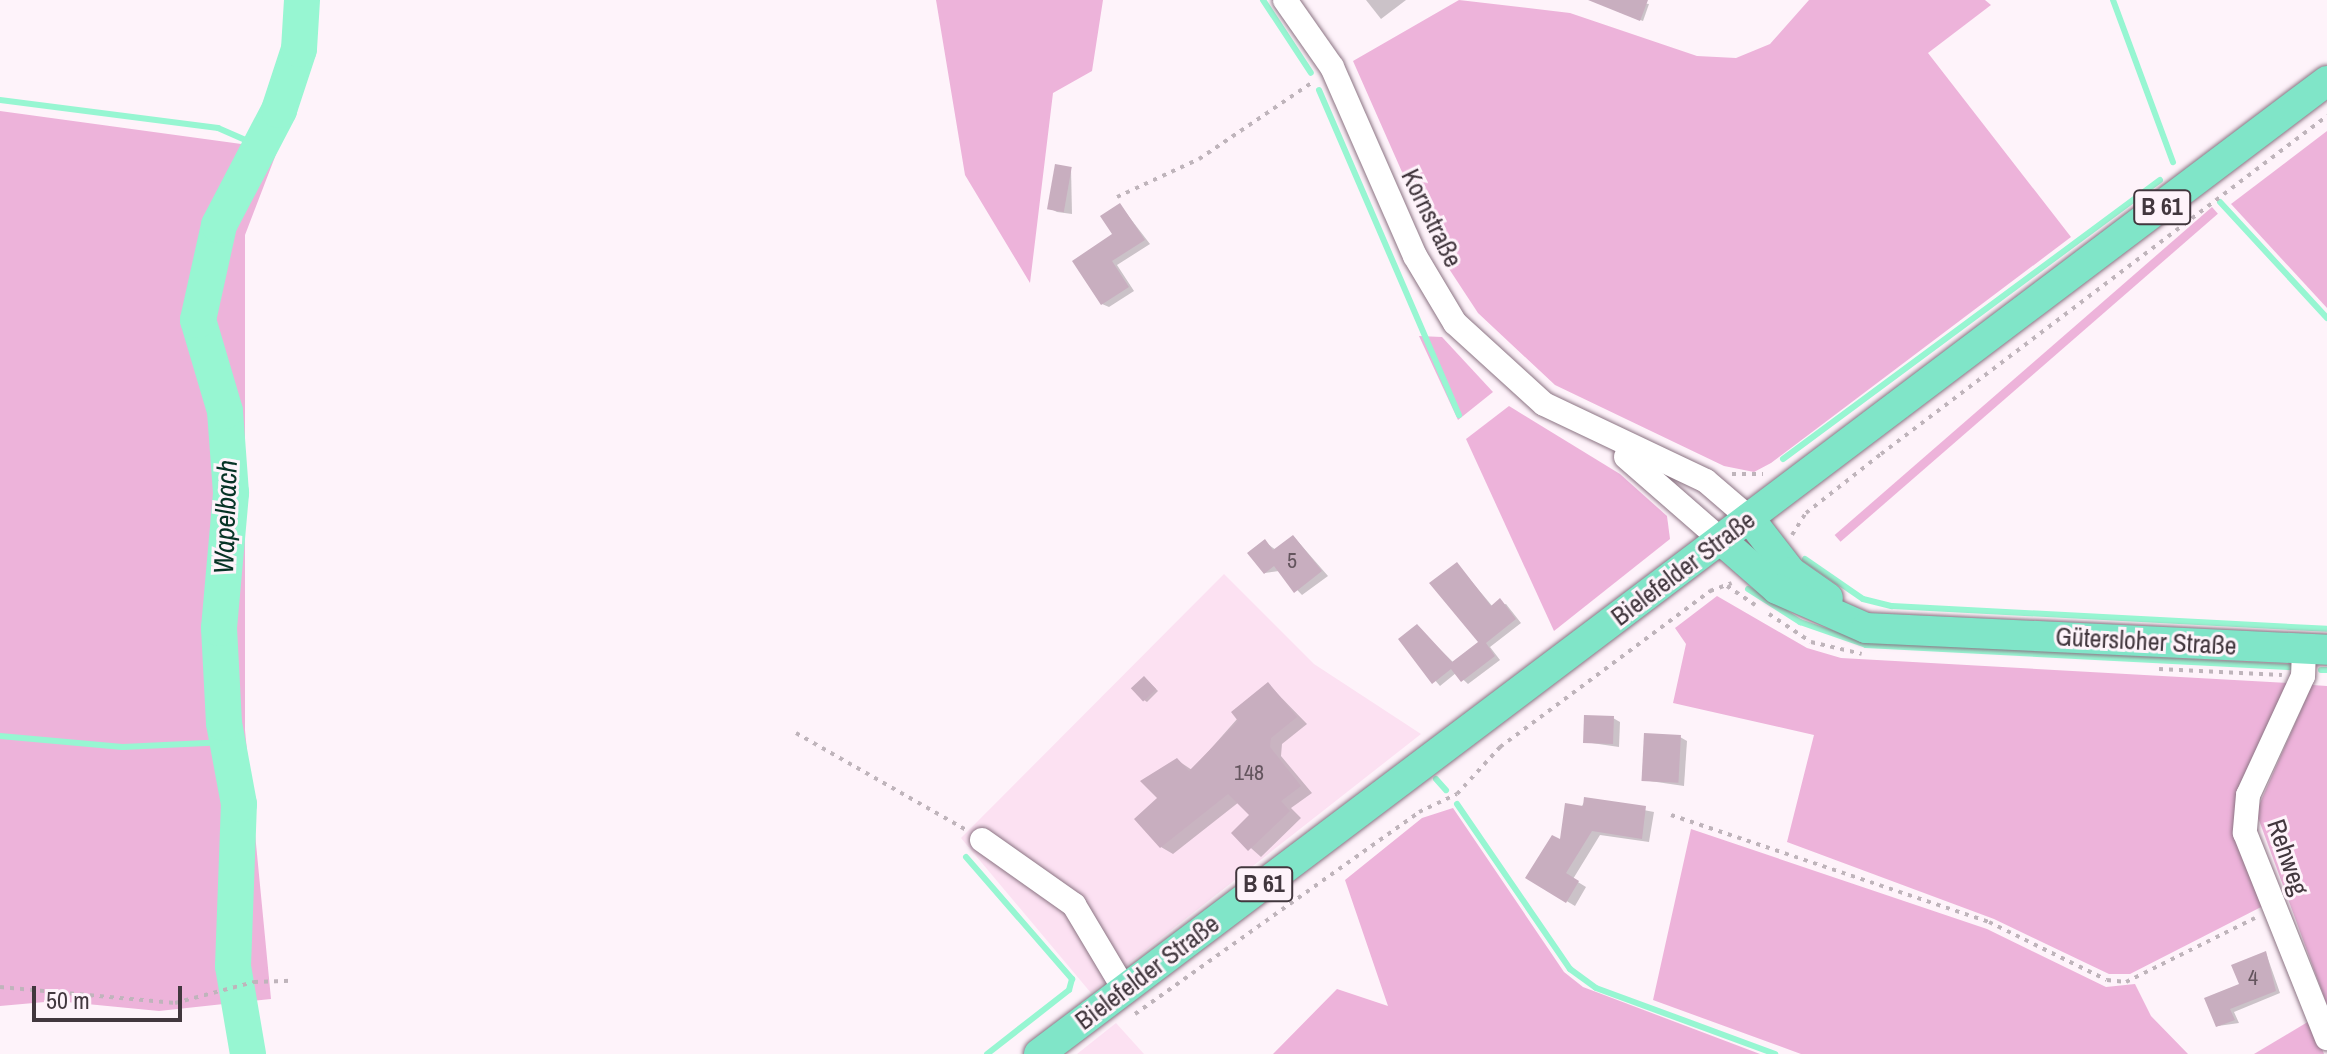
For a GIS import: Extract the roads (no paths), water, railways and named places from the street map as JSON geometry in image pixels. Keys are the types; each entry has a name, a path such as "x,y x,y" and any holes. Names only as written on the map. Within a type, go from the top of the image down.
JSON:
{"main road":[{"name":"Bielefelder Straße","path":"1050,1051 1124,1001 1749,518 2327,81"},
{"name":"Gütersloher Straße","path":"1749,518 1791,572 1824,597 1869,618 1965,632"},
{"name":"Gütersloher Straße","path":"1721,540 1818,612 1866,628 2316,649"}],"street":[{"name":"Kornstraße","path":"1285,0 1332,67 1423,270 1455,323 1575,422 1675,493 1721,540"},
{"name":"Kornstraße","path":"1575,422 1706,481 1749,518"},
{"name":"Rehweg","path":"2316,649 2244,813 2275,909 2327,1038"},
{"path":"982,840 1074,905 1124,1001"}],"waterway":[{"name":"Wapelbach","path":"248,1054 233,966 239,804 224,723 219,628 231,493 225,411 198,320 219,225 279,110 299,49 302,0"},
{"path":"1263,0 1311,73"},
{"path":"2113,0 2173,162"},
{"path":"1319,90 1459,415"},
{"path":"0,100 218,128 257,145"},
{"path":"1783,459 2160,180"},
{"path":"2220,202 2327,318"},
{"path":"1805,559 1863,599 1892,606 2327,629"},
{"path":"1748,589 1800,622 1866,645 2292,667"},
{"path":"2321,670 2327,670"},
{"path":"0,736 123,747 227,742"},
{"path":"1436,779 1446,790"},
{"path":"1457,804 1570,969 1596,988 1775,1054"},
{"path":"966,857 1072,979 1069,990 987,1054"}]}
